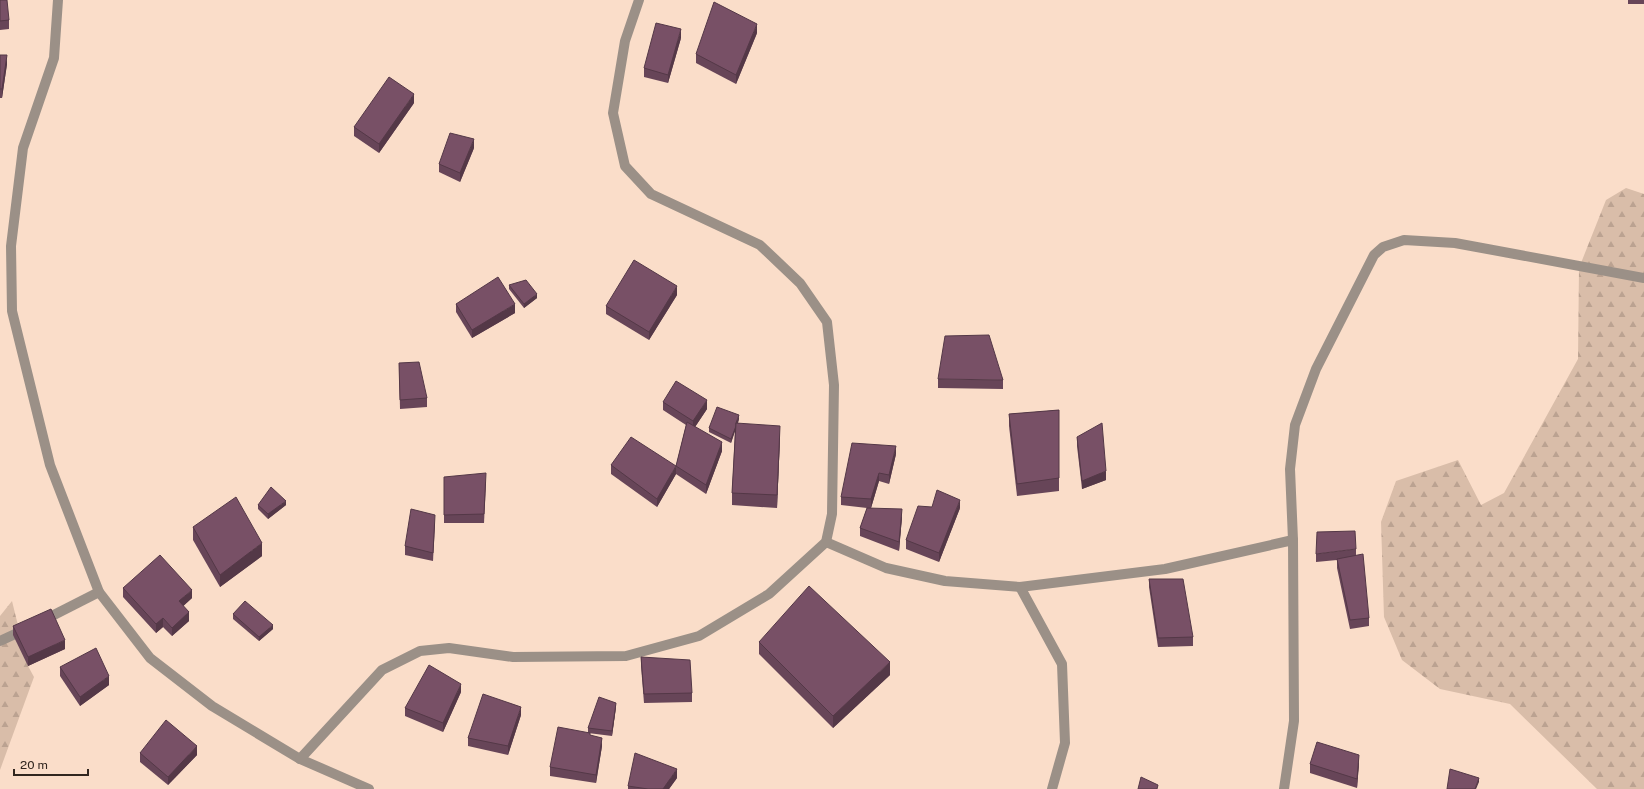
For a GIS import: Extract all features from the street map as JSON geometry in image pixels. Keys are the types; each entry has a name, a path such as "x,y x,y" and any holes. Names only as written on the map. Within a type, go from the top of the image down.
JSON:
{"street":[{"path":"58,0 54,58 23,148 11,246 12,310 50,466 99,592 150,658 212,706 300,759 369,789"},
{"path":"300,759 382,670 420,651 448,648 513,657 626,656 699,636 769,594 826,542 832,514 834,385 827,322 800,282 760,245 651,194 625,166 613,113 625,41 639,0"},
{"path":"1284,789 1294,721 1293,540 1290,469 1295,425 1316,369 1374,255 1383,247 1404,240 1455,243 1644,278"},
{"path":"826,542 886,568 945,581 1020,587 1165,569 1293,540"},
{"path":"1020,587 1062,664 1064,743 1052,789"},
{"path":"0,641 99,592"}],"green space":[{"path":"1626,188 1644,194 1644,789 1597,789 1510,704 1440,689 1402,660 1384,617 1381,522 1396,481 1458,460 1481,505 1504,493 1578,359 1579,268 1606,200"},
{"path":"12,601 28,666 34,677 0,770 0,616"}],"building":[{"path":"0,0 7,0 9,20 0,21"},
{"path":"714,2 757,24 736,75 696,54"},
{"path":"656,23 681,29 668,75 644,68"},
{"path":"0,55 7,55 2,89 0,89"},
{"path":"389,77 414,94 379,144 354,127"},
{"path":"450,133 474,139 460,173 439,164"},
{"path":"634,260 677,286 649,332 606,306"},
{"path":"498,277 515,304 472,330 456,304"},
{"path":"526,280 537,294 524,304 509,285"},
{"path":"989,335 1003,380 938,379 945,336"},
{"path":"419,362 427,398 400,400 399,363"},
{"path":"676,381 707,400 693,421 663,402"},
{"path":"717,407 739,415 731,439 709,428"},
{"path":"1059,410 1059,478 1017,484 1009,414"},
{"path":"687,422 722,442 706,485 676,466"},
{"path":"736,423 780,426 777,495 732,493"},
{"path":"1102,423 1106,471 1082,481 1077,437"},
{"path":"631,437 676,466 657,499 611,465"},
{"path":"852,443 896,446 889,475 879,473 871,499 841,497"},
{"path":"486,473 484,514 444,515 444,477"},
{"path":"271,487 286,501 268,514 258,505"},
{"path":"937,490 960,500 939,553 906,540 918,506 932,507"},
{"path":"236,497 262,543 220,575 193,527"},
{"path":"867,508 902,509 899,542 860,528"},
{"path":"411,509 435,515 433,553 405,546"},
{"path":"1355,531 1356,549 1316,554 1317,532"},
{"path":"1363,554 1369,618 1350,620 1337,559"},
{"path":"160,555 192,590 179,601 189,612 172,628 163,618 156,624 123,588"},
{"path":"1149,579 1183,579 1193,637 1158,638"},
{"path":"809,586 890,662 833,716 759,642"},
{"path":"245,601 273,625 259,637 233,614"},
{"path":"51,609 65,640 28,657 13,626"},
{"path":"96,648 109,676 80,697 60,667"},
{"path":"641,657 690,660 692,693 644,694"},
{"path":"429,665 461,684 443,723 405,708"},
{"path":"483,694 521,707 508,746 468,738"},
{"path":"599,697 616,703 612,731 588,728"},
{"path":"166,720 197,746 168,777 140,753"},
{"path":"558,727 590,733 590,735 602,738 596,775 550,767"},
{"path":"1317,742 1359,755 1357,779 1310,764"},
{"path":"635,753 677,769 663,789 648,789 628,786"},
{"path":"1450,769 1479,778 1475,789 1447,789"},
{"path":"1141,777 1158,785 1157,789 1138,789"}]}
